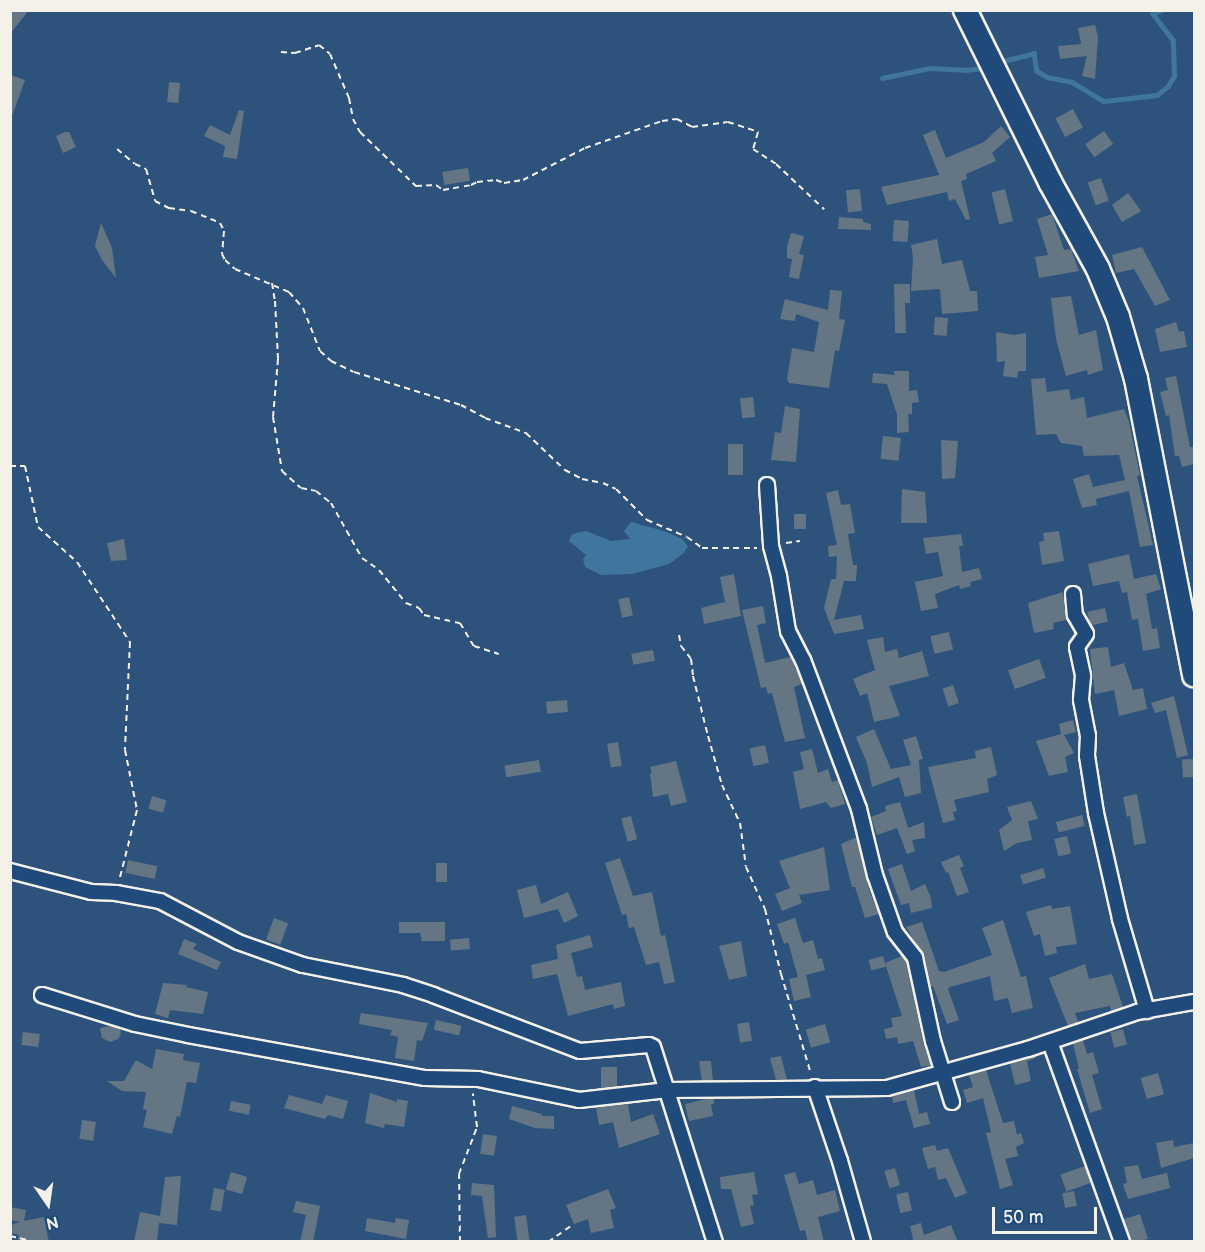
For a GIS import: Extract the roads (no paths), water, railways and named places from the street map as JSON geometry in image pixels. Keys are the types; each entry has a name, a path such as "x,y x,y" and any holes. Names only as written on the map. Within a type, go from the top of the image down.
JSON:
{"main road":[{"path":"965,10 1050,182 1098,269 1118,317 1136,379 1194,675"}],"street":[{"path":"767,485 771,546 779,576 788,631 803,660 859,809 875,875 895,932 915,958 933,1041 945,1073 952,1102"},
{"path":"1073,594 1075,615 1086,634 1077,647 1083,676 1081,700 1089,736 1087,756 1096,813 1120,919 1147,1011"},
{"path":"10,870 91,892 116,893 160,901 238,942 303,965 403,985 580,1051 649,1045 656,1051 715,1242"},
{"path":"42,995 135,1024 188,1035 425,1078 469,1079 568,1099 668,1090 887,1088 1050,1042 1147,1011 1194,1002"},
{"path":"1050,1042 1122,1242"},
{"path":"815,1087 840,1161 862,1242"}],"water":[{"path":"631,522 664,531 682,539 688,546 684,553 669,564 632,574 601,575 585,567 583,559 586,555 569,541 572,534 586,531 611,541 630,539 624,531"}],"waterway":[{"path":"1003,61 1034,53 1037,71 1047,77 1072,82 1104,101 1157,95 1168,86 1174,76 1173,41 1152,13 1162,10"},
{"path":"882,78 930,68 965,70 983,68"}]}
